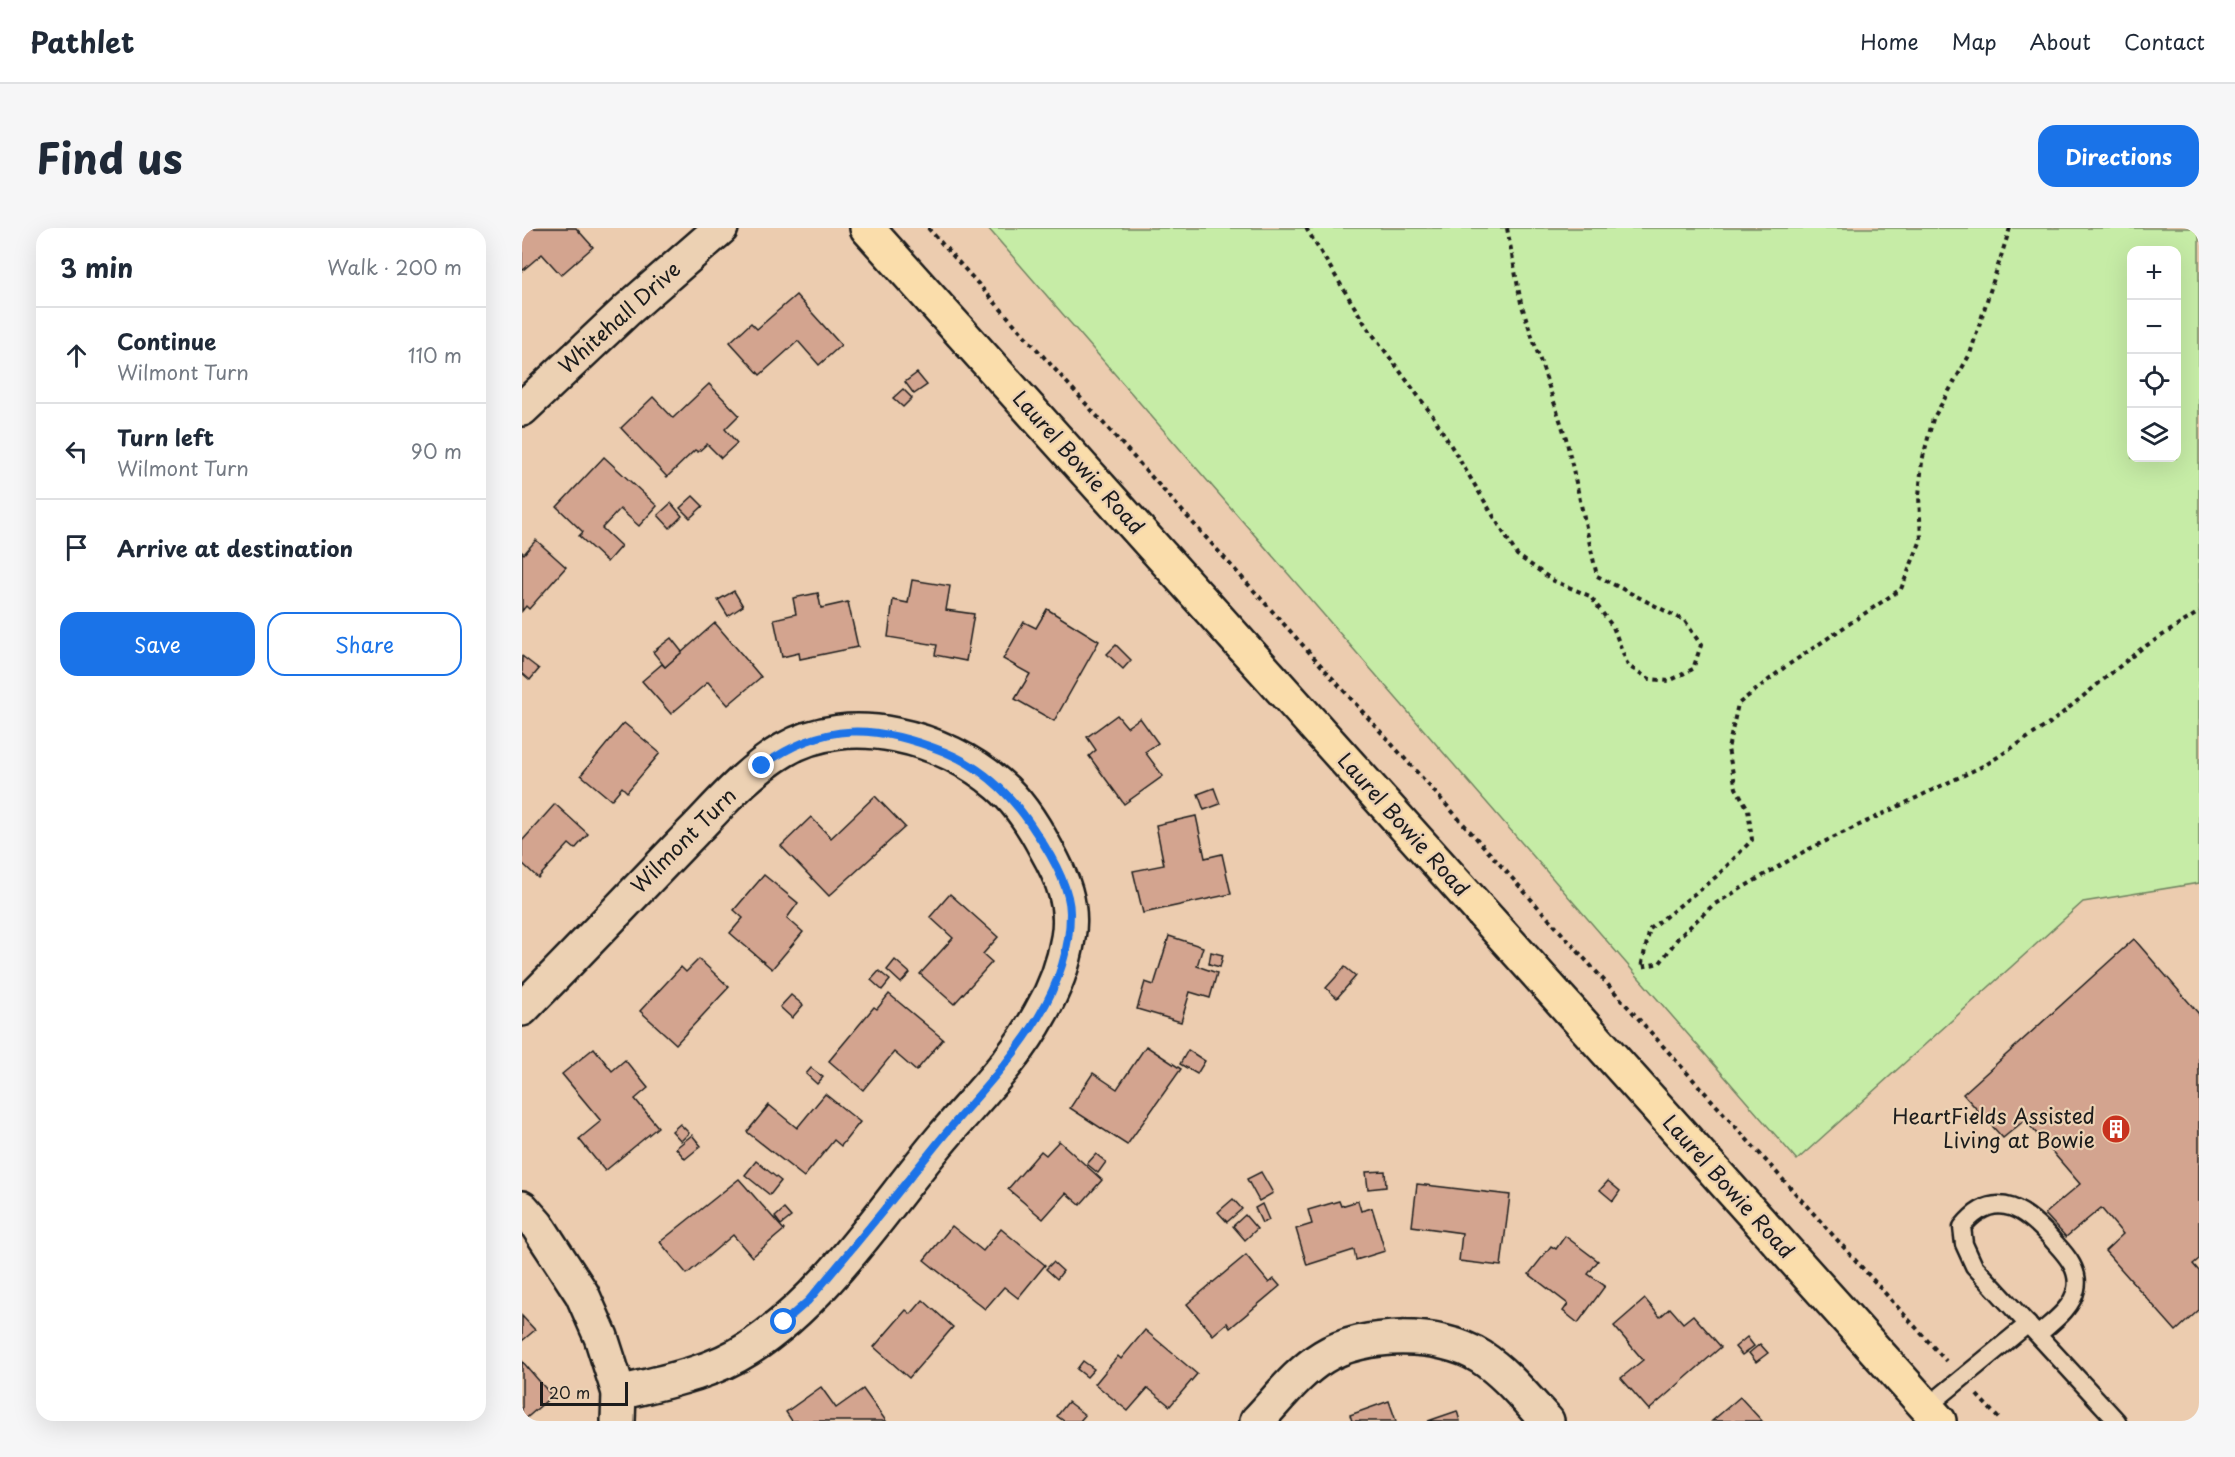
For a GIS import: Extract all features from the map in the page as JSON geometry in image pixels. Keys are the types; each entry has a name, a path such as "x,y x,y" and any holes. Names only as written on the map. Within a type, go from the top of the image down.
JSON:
{"main road":[{"name":"Laurel Bowie Road","path":"867,228 1933,1414"}],"street":[{"name":"Whitehall Drive","path":"522,409 627,310 721,228"},
{"name":"Wilmont Turn","path":"522,1009 737,787 782,751 802,741 828,734 851,731 899,736 956,757 982,772 1000,786 1021,808 1055,865 1071,911 1068,938 1053,987 1041,1014 991,1084 808,1301 765,1338 709,1370 618,1407"},
{"path":"522,1208 537,1225 582,1294 601,1337 618,1407"},
{"path":"1257,1421 1300,1374 1323,1357 1366,1339 1405,1338 1439,1342 1479,1356 1510,1382 1547,1421"}],"lane":[{"path":"1933,1414 1962,1379 2033,1330 2068,1307 2076,1288 2074,1269 2052,1239 2024,1211 2004,1205 1982,1209 1971,1216 1962,1227 1964,1244 1974,1266 2033,1330 2117,1421"}],"path":[{"path":"928,228 2001,1421"},
{"path":"1306,228 1365,324 1433,416 1517,555 1554,581 1590,596 1613,627 1628,666 1650,679 1669,681 1693,669 1701,645 1685,621 1598,576 1566,438 1521,303 1507,228"},
{"path":"2010,228 1970,354 1933,419 1922,461 1918,496 1921,540 1901,589 1785,667 1738,704 1728,749 1736,788 1748,809 1752,840 1717,876 1650,929 1641,967 1660,963 1678,938 1713,905 1805,851 1996,758 2049,724 2141,649 2199,612"}],"green space":[{"path":"988,228 2199,228 2199,883 2083,902 1797,1160"}],"building":[{"path":"522,228 576,228 593,247 561,275 542,254 522,271"},
{"path":"796,295 841,345 819,365 798,341 760,375 730,342 751,323 757,329"},
{"path":"917,373 927,385 914,394 905,382"},
{"path":"709,384 739,415 725,429 737,443 721,458 707,444 698,452 695,450 667,477 621,428 653,397 673,418"},
{"path":"903,389 912,398 903,407 893,398"},
{"path":"604,457 657,506 639,526 620,509 602,528 621,546 607,562 579,536 583,532 557,507"},
{"path":"693,496 703,506 690,518 680,508"},
{"path":"671,503 682,516 670,528 658,515"},
{"path":"536,540 566,567 529,609 526,606 522,611 522,552 524,554"},
{"path":"912,580 950,586 946,610 974,614 966,661 935,655 937,645 888,637 893,600 908,603"},
{"path":"734,591 743,606 728,616 718,600"},
{"path":"818,593 821,608 848,602 858,647 800,659 799,653 782,657 774,619 796,614 793,598"},
{"path":"1047,609 1099,641 1054,721 1015,699 1030,674 1003,659 1024,622 1036,628"},
{"path":"715,623 761,677 728,705 708,682 671,714 642,681 662,664 665,667"},
{"path":"671,638 682,652 665,667 653,652"},
{"path":"1116,645 1131,660 1123,669 1107,654"},
{"path":"522,656 539,669 530,680 522,673"},
{"path":"1117,715 1127,727 1140,718 1158,743 1145,752 1163,776 1124,804 1089,756 1096,750 1087,737"},
{"path":"624,723 660,753 627,792 622,787 611,800 581,775"},
{"path":"1214,788 1220,804 1204,810 1198,794"},
{"path":"875,796 905,827 829,896 781,846 811,817 831,838"},
{"path":"555,804 588,834 575,849 569,844 538,878 522,863 522,841"},
{"path":"1196,816 1205,858 1222,854 1231,894 1143,913 1133,871 1164,865 1156,825"},
{"path":"764,875 798,903 787,918 803,932 772,969 730,933 743,918 734,910"},
{"path":"950,894 998,937 983,954 992,962 954,1004 920,974 953,938 930,917"},
{"path":"1169,936 1203,947 1197,966 1217,973 1210,998 1190,992 1181,1022 1137,1009 1145,982 1154,985"},
{"name":"HeartFields Assisted Living at Bowie","path":"2134,939 2199,1014 2199,1259 2193,1264 2199,1271 2199,1310 2176,1331 2105,1251 2123,1234 2101,1208 2066,1237 2045,1214 2080,1184 2025,1120 2003,1138 1963,1094"},
{"path":"1211,952 1223,955 1220,967 1209,964"},
{"path":"699,959 729,987 676,1044 640,1011 681,967 686,972"},
{"path":"895,960 910,973 901,983 887,970"},
{"path":"1345,967 1356,976 1337,998 1326,988"},
{"path":"879,971 890,980 882,990 871,980"},
{"path":"889,994 943,1039 916,1071 894,1052 863,1090 829,1061 874,1007 877,1009"},
{"path":"791,995 803,1005 792,1018 780,1007"},
{"path":"1146,1046 1181,1069 1127,1145 1070,1108 1093,1073 1117,1089"},
{"path":"594,1048 612,1071 625,1060 648,1088 635,1099 658,1127 605,1171 579,1139 601,1121 562,1074"},
{"path":"1188,1050 1205,1061 1197,1074 1180,1064"},
{"path":"811,1068 823,1077 817,1084 806,1074"},
{"path":"825,1094 860,1122 841,1146 834,1140 804,1177 747,1132 769,1105 797,1128"},
{"path":"680,1124 689,1133 681,1141 672,1131"},
{"path":"692,1135 701,1146 685,1159 676,1148"},
{"path":"1059,1141 1102,1180 1080,1205 1066,1193 1043,1219 1008,1189 1041,1151 1046,1155"},
{"path":"1096,1154 1106,1162 1098,1173 1087,1164"},
{"path":"756,1161 781,1181 770,1195 745,1175"},
{"path":"1385,1171 1386,1187 1368,1189 1366,1172"},
{"path":"1261,1172 1273,1193 1259,1201 1247,1179"},
{"path":"739,1179 784,1230 752,1257 733,1235 687,1274 660,1242"},
{"path":"1608,1181 1620,1191 1613,1201 1600,1190"},
{"path":"1417,1184 1510,1195 1501,1266 1459,1261 1462,1233 1412,1226"},
{"path":"1233,1199 1242,1209 1227,1222 1218,1212"},
{"path":"1339,1201 1341,1206 1358,1201 1361,1211 1372,1208 1385,1251 1356,1260 1354,1250 1307,1265 1296,1229 1312,1224 1308,1210"},
{"path":"1262,1204 1269,1220 1262,1223 1255,1208"},
{"path":"784,1209 791,1217 781,1225 775,1217"},
{"path":"1245,1215 1257,1229 1245,1240 1233,1226"},
{"path":"952,1226 983,1251 1001,1229 1045,1265 1018,1298 1004,1287 985,1309 924,1260"},
{"path":"1565,1236 1598,1261 1588,1274 1605,1286 1578,1323 1563,1311 1568,1304 1529,1274 1551,1246 1556,1249"},
{"path":"1246,1255 1269,1283 1274,1279 1280,1286 1230,1328 1227,1323 1213,1335 1187,1304"},
{"path":"1053,1262 1063,1271 1057,1279 1046,1269"},
{"path":"1645,1299 1660,1317 1670,1308 1683,1323 1693,1315 1721,1347 1649,1410 1621,1378 1643,1360 1614,1326"},
{"path":"923,1300 953,1327 909,1378 874,1347 906,1310 911,1314"},
{"path":"522,1316 535,1330 522,1341"},
{"path":"1145,1330 1197,1374 1170,1406 1148,1388 1128,1411 1095,1384 1118,1356 1121,1359"},
{"path":"1747,1337 1754,1346 1742,1355 1735,1347"},
{"path":"1760,1344 1768,1353 1756,1362 1749,1353"},
{"path":"522,1361 552,1396 523,1421 522,1421"},
{"path":"1083,1361 1094,1369 1087,1377 1077,1369"},
{"path":"821,1387 836,1408 863,1389 886,1421 792,1421 786,1412"},
{"path":"1740,1397 1762,1421 1712,1421"},
{"path":"1389,1401 1396,1421 1352,1421 1350,1415"},
{"path":"1068,1402 1085,1415 1080,1421 1064,1421 1057,1416"},
{"path":"1457,1411 1460,1421 1428,1421"}],"place":[{"name":"HeartFields Assisted Living at Bowie","path":"2116,1129"}],"route":[{"path":"762,766 782,751 802,741 851,731 881,732 899,736 956,757 1000,786 1021,808 1055,865 1071,911 1068,938 1061,966 1041,1014 1022,1043 991,1084 943,1137 808,1301 784,1322"}]}
